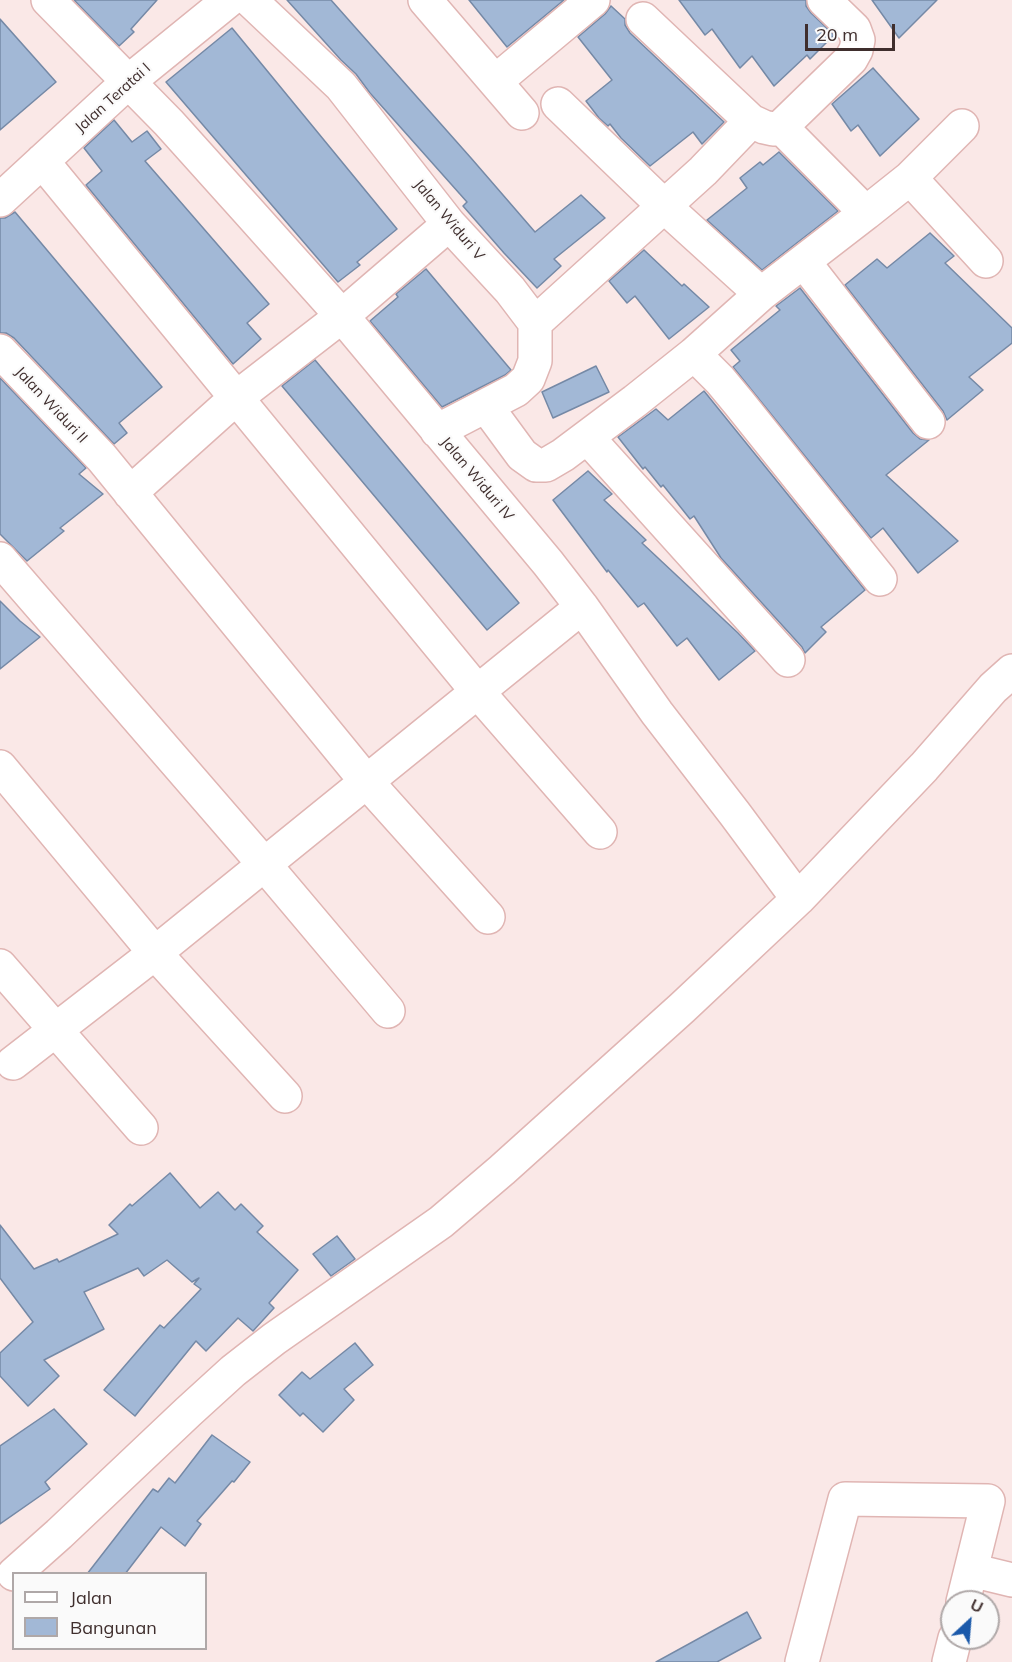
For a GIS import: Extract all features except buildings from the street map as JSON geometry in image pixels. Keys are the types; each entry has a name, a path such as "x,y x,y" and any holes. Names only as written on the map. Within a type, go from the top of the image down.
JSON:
{"street":[{"name":"Jalan Widuri IV","path":"48,0 169,123 342,316 548,563 657,713 798,899"},
{"name":"Jalan Teratai I","path":"5,186 42,161 128,82 229,0"},
{"name":"Jalan Widuri V","path":"250,0 341,86 449,224 510,290 535,323"},
{"path":"425,0 522,113"},
{"path":"496,81 593,0"},
{"path":"437,431 516,390 528,379 535,361 535,323 703,171 766,124 831,80 851,59 858,40 854,29 824,0"},
{"path":"643,19 866,213"},
{"path":"558,104 664,206 761,294"},
{"path":"486,406 522,455 536,465 546,465 587,437 694,354 761,294 910,178 962,126"},
{"path":"42,161 477,692 600,832"},
{"path":"910,178 986,261"},
{"path":"130,493 236,398 342,316 449,224"},
{"path":"804,262 928,422"},
{"name":"Jalan Widuri II","path":"0,351 102,459 366,781 488,917"},
{"path":"694,354 720,380 880,579"},
{"path":"587,437 788,660"},
{"path":"0,559 388,1011"},
{"path":"14,1063 155,953 582,607"},
{"path":"16,1572 233,1371 274,1339 441,1222 682,1008 798,899 924,767 993,688 1012,671"},
{"path":"0,767 155,953 285,1096"},
{"path":"0,966 141,1128"},
{"path":"802,1662 846,1500 988,1501 966,1590"},
{"path":"971,1570 1012,1580"},
{"path":"0,1586 12,1576"}]}
